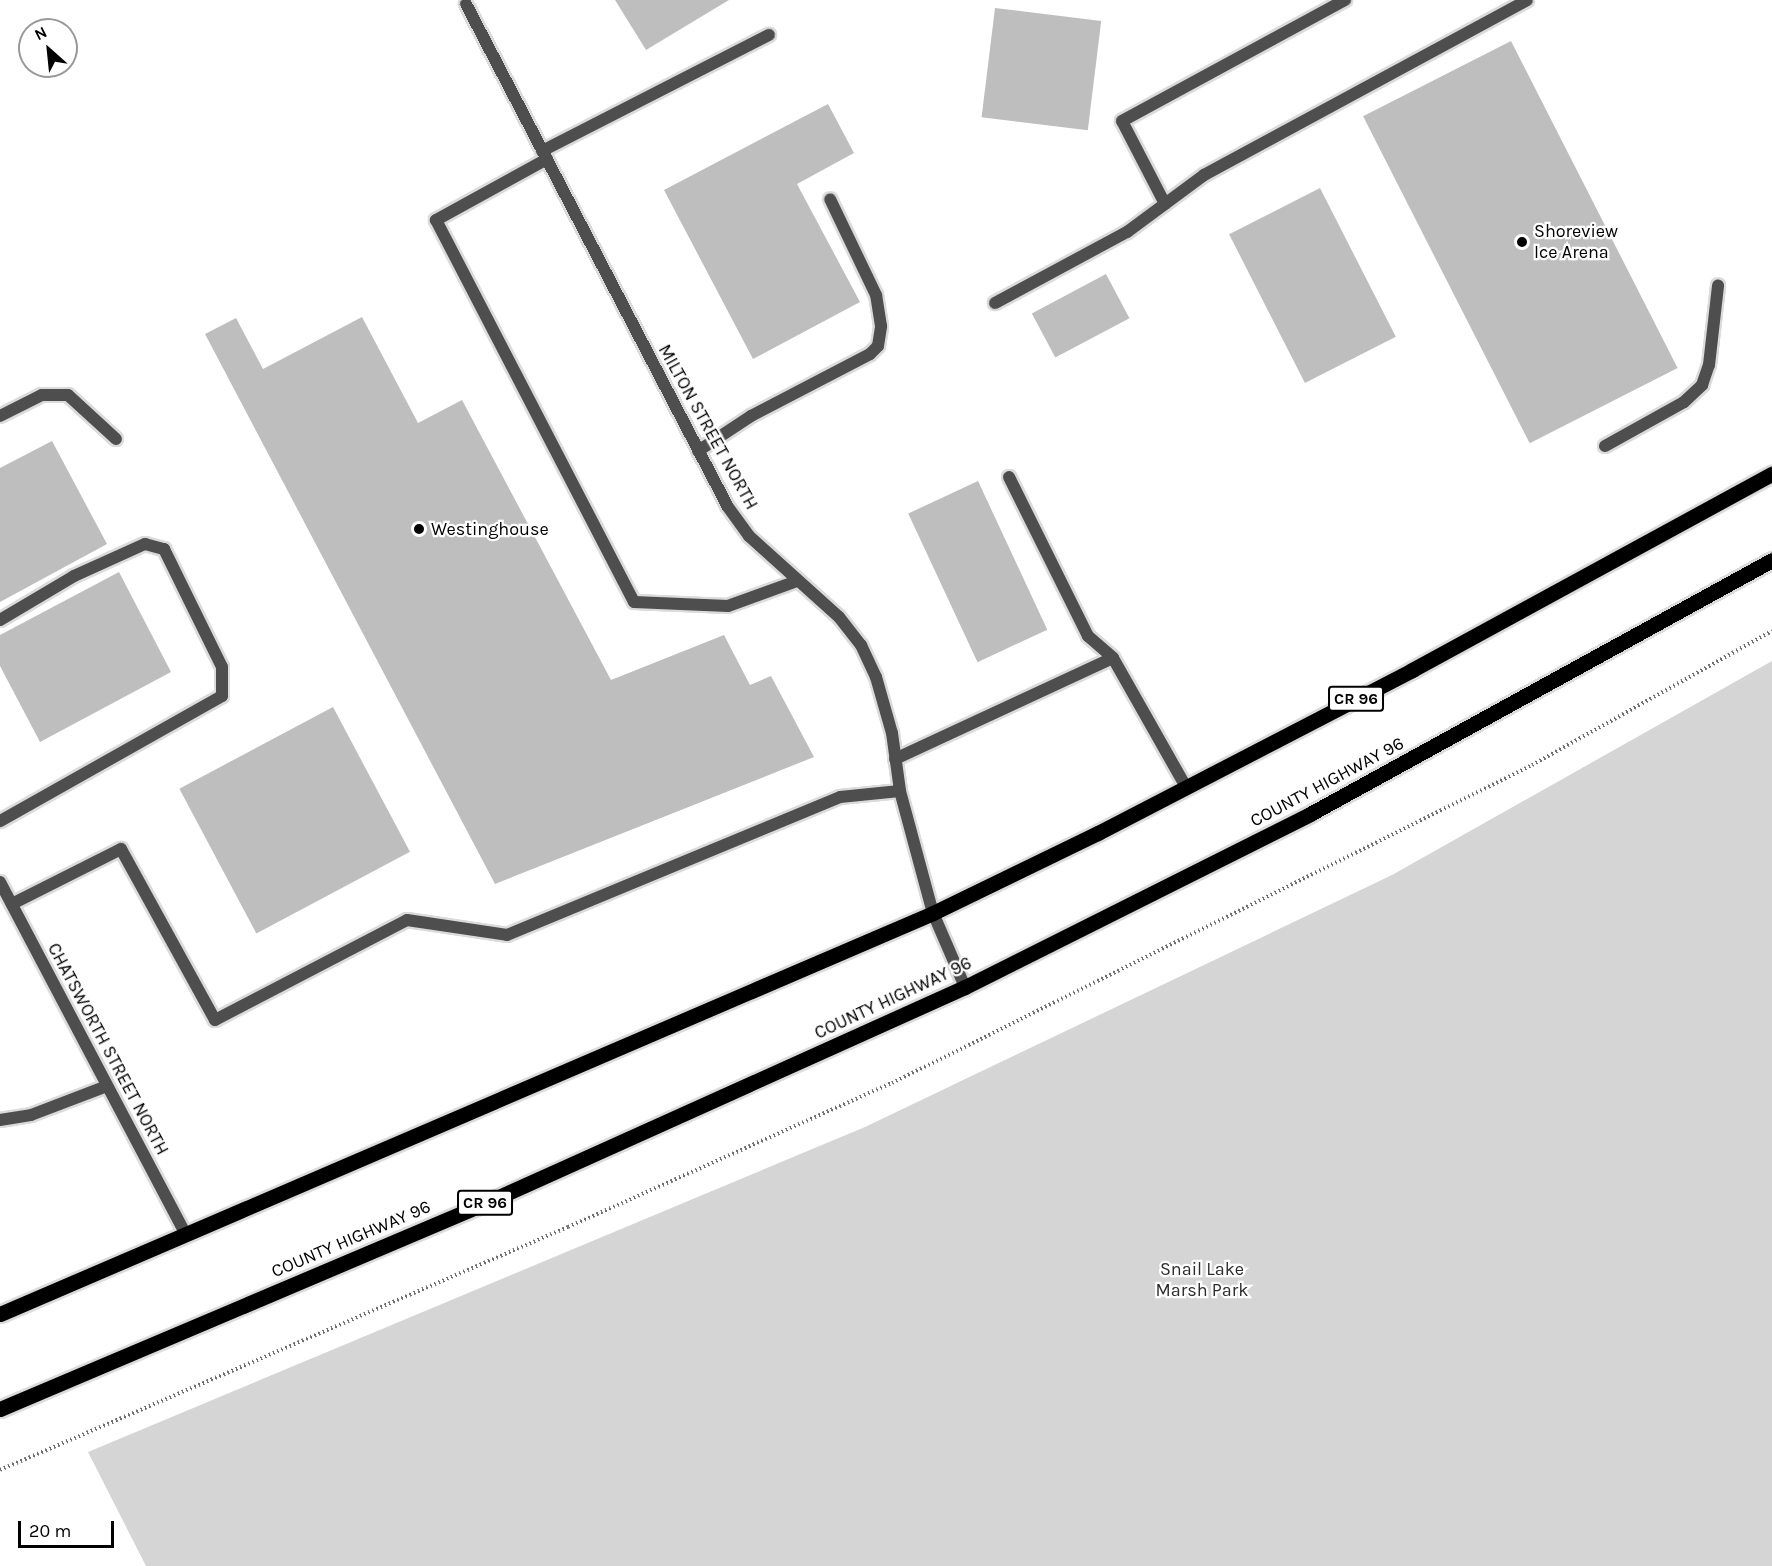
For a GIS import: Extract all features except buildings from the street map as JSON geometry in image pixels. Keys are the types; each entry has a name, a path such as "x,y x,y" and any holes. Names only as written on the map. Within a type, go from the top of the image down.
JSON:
{"main road":[{"name":"CR 96","path":"0,1314 933,913 1186,787 1534,606 1772,474"},
{"name":"COUNTY HIGHWAY 96","path":"0,1409 481,1205 965,987 1310,814 1772,560"}],"street":[{"path":"1165,204 1122,121 1345,0"},
{"path":"995,303 1127,232 1204,175 1527,0"},
{"name":"MILTON STREET NORTH","path":"466,4 728,507 749,536 839,617 861,645 876,677 896,759 900,791 933,913 965,987"},
{"path":"769,35 544,155 436,220 634,602 728,606 797,581"},
{"path":"698,451 751,416 870,354 878,346 881,326 876,295 830,199"},
{"path":"1605,446 1683,402 1702,385 1709,365 1718,286"},
{"path":"0,416 42,395 68,395 116,439"},
{"path":"1009,477 1088,636 1113,658 1186,787"},
{"path":"0,620 74,576 145,544 164,549 222,667 222,696 192,716 0,821"},
{"path":"896,759 1113,658"},
{"path":"12,904 121,849 215,1020 406,920 507,935 840,797 900,791"},
{"name":"CHATSWORTH STREET NORTH","path":"0,882 185,1233"},
{"path":"0,1120 31,1115 107,1086"}],"path":[{"path":"0,1470 568,1227 892,1083 1522,770 1772,631"}],"green space":[{"name":"Snail Lake Marsh Park","path":"1772,661 1772,1566 146,1566 88,1452 865,1127 1392,875"}],"place":[{"name":"Shoreview Ice Arena","path":"1522,242"},
{"name":"Westinghouse","path":"419,529"}]}
